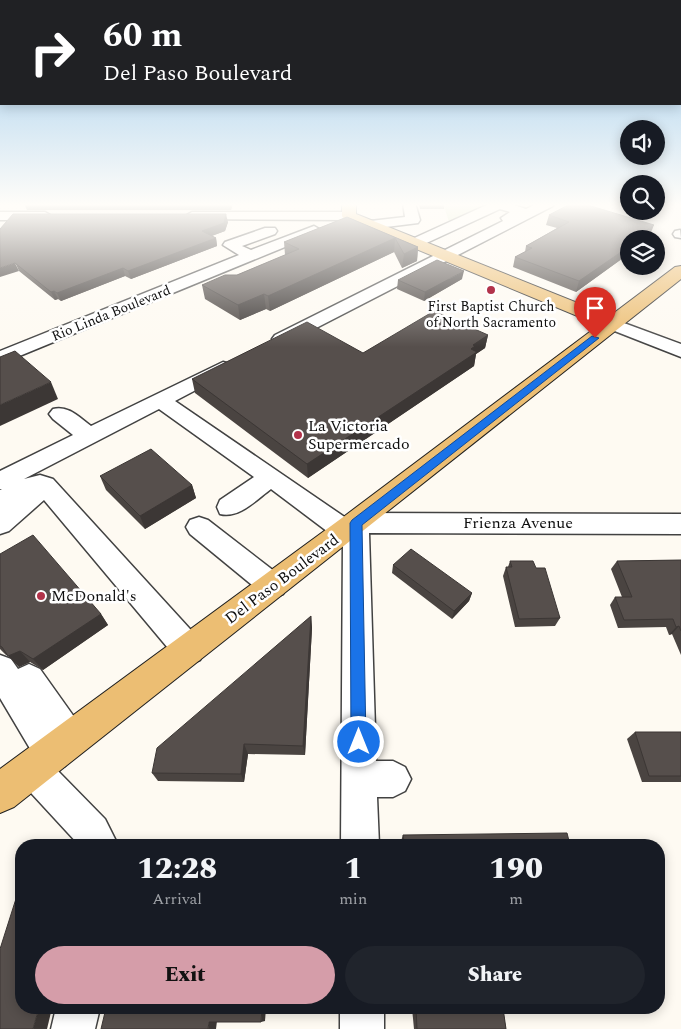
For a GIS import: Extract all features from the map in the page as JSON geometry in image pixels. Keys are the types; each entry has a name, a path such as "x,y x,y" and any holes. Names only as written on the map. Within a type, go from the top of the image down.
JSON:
{"main road":[{"path":"435,251 613,324"},
{"name":"Del Paso Boulevard","path":"0,793 350,527 681,271"}],"street":[{"path":"241,251 251,256"},
{"name":"Rio Linda Boulevard","path":"0,358 262,251"},
{"path":"266,347 447,251"},
{"path":"442,254 448,251"},
{"path":"613,324 681,351"},
{"path":"0,481 239,360"},
{"path":"160,400 271,477 350,527 376,779 361,839"},
{"path":"60,414 90,436"},
{"path":"229,507 271,477"},
{"path":"0,501 32,485 40,483 45,485 189,650"},
{"path":"0,524 45,485"},
{"name":"Frienza Avenue","path":"350,527 681,524"},
{"path":"200,527 273,586"},
{"path":"15,674 52,754 96,839"},
{"path":"73,1029 77,1014"},
{"path":"362,1014 362,1029"}],"building":[{"path":"0,251 181,251 128,271 123,268 57,293 51,292 15,263 0,268"},
{"path":"294,251 366,251 268,296 264,294 238,305 202,285 225,275 237,275"},
{"path":"526,251 620,251 579,281 515,257"},
{"path":"437,260 464,271 425,292 398,280"},
{"path":"434,311 488,335 473,345 475,346 471,349 477,352 307,464 192,379 307,322 363,353"},
{"path":"15,351 51,382 0,405 0,357"},
{"path":"151,449 192,485 140,516 100,476"},
{"name":"McDonald's","path":"33,535 101,614 33,659 20,651 8,656 0,646 0,554"},
{"path":"411,549 472,593 454,611 393,565"},
{"path":"681,560 681,631 679,626 676,627 673,619 624,620 615,597 632,597 617,561"},
{"path":"510,561 533,561 536,568 545,568 560,618 519,619 506,567 512,567"},
{"path":"311,616 303,746 244,744 241,774 152,773 157,748"},
{"path":"635,732 681,732 681,776 649,776"},
{"path":"567,833 568,839 403,839 403,835"},
{"path":"15,902 15,1014 37,1014 33,1029 0,1029 0,949"},
{"path":"105,1014 262,1014 261,1022 209,1022 208,1029 101,1029"},
{"path":"416,1014 504,1014 506,1029 417,1029"}],"place":[{"name":"First Baptist Church of North Sacramento","path":"491,290"},
{"name":"La Victoria Supermercado","path":"298,435"},
{"name":"McDonald's","path":"41,596"}],"route":[{"path":"359,742 356,523 595,338"}]}
